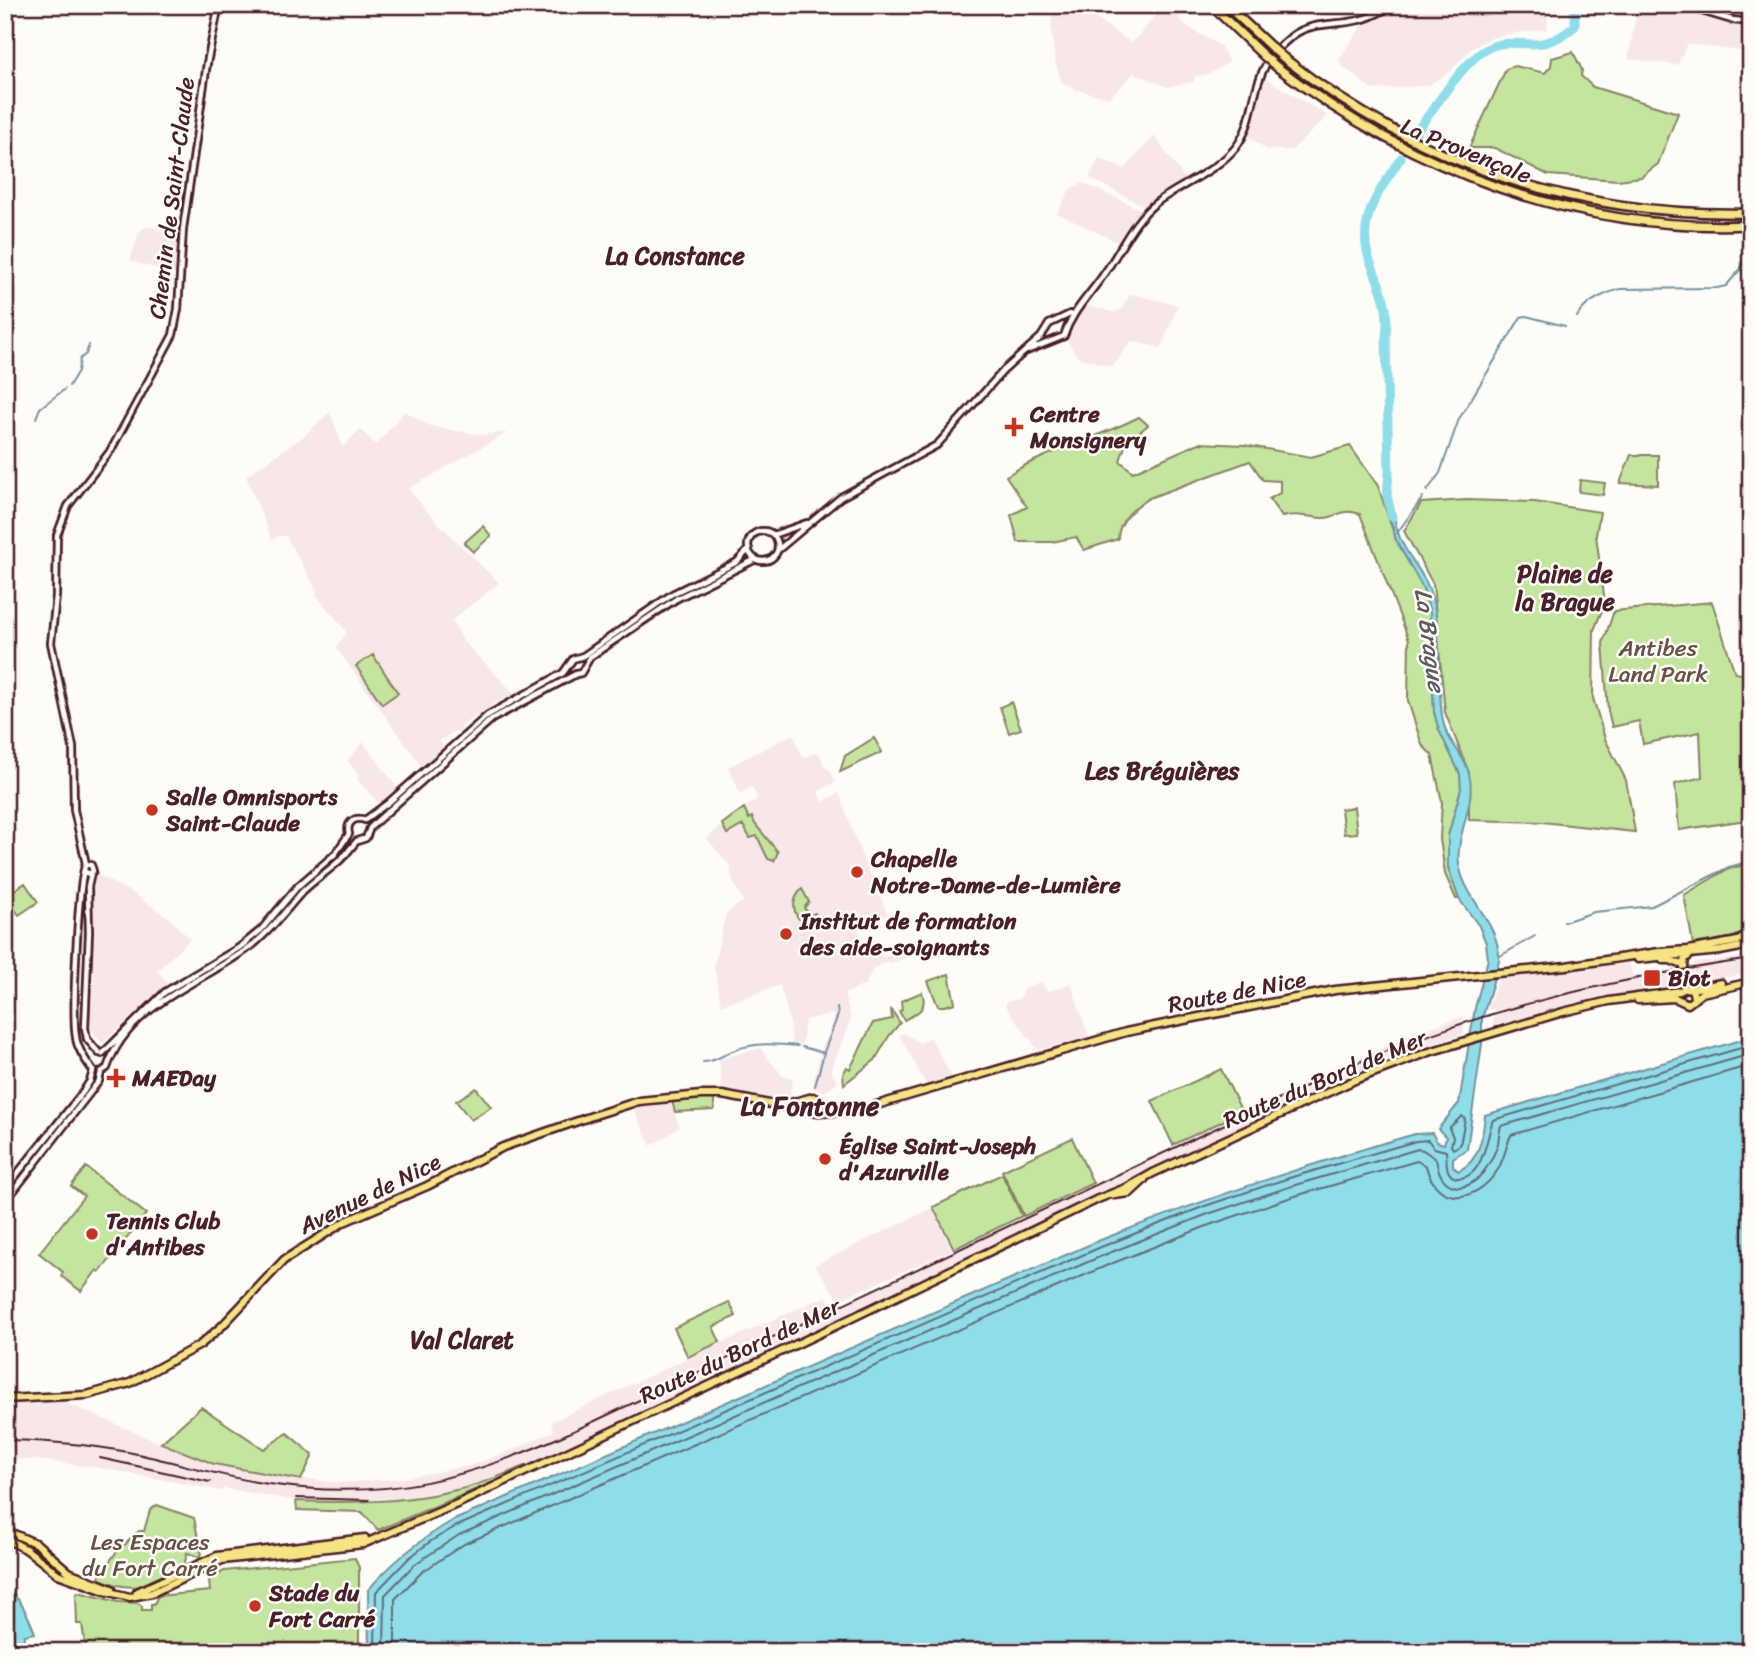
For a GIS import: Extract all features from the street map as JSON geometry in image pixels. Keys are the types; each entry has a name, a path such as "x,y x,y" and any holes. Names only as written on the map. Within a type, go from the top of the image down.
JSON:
{"highway":[{"name":"La Provençale","path":"1211,5 1277,67 1347,117 1437,165 1527,198 1593,213 1661,223 1751,225"},
{"name":"La Provençale","path":"1226,5 1270,47 1325,90 1397,134 1441,155 1506,180 1574,198 1660,211 1751,214"}],"main road":[{"path":"1751,410 1751,429"},
{"path":"1751,877 1751,915"},
{"name":"Route de Nice","path":"864,1108 1126,1032 1335,990 1509,972 1659,952 1687,953 1738,941 1751,933"},
{"name":"Route de Nice","path":"1626,958 1647,958 1751,945"},
{"path":"1647,958 1670,960 1681,967 1687,953"},
{"name":"Route du Bord de Mer","path":"400,1527 457,1504 1093,1202 1128,1190 1158,1171 1357,1079 1495,1031 1591,1006 1648,994 1751,980"},
{"path":"1679,999 1686,988"},
{"name":"Route du Bord de Mer","path":"1591,1006 1649,999 1679,999 1688,1004 1686,988"},
{"name":"Avenue de Nice","path":"7,1398 88,1395 125,1385 144,1376 210,1337 280,1264 302,1247 350,1219 427,1186 503,1147 614,1109 645,1100 716,1095 794,1105 825,1113 864,1108"},
{"path":"794,1105 813,1097 832,1107 864,1108"},
{"path":"811,1111 819,1110 826,1104"},
{"path":"5,1530 37,1544 69,1572 130,1593 144,1591 217,1556 232,1552 362,1540 400,1527"},
{"path":"5,1538 67,1578 130,1597 152,1593 222,1560 363,1544 400,1527"},
{"path":"294,1552 315,1549 317,1545"},
{"path":"38,1559 42,1557 57,1560 67,1578"},
{"path":"180,1580 200,1564"}],"street":[{"name":"Chemin de Saint-Claude","path":"86,864 74,810 73,747 51,643 57,596 57,535 68,506 104,460 172,337 178,309 183,229 209,51 219,5"},
{"path":"1024,352 1062,337 1074,312 1148,209 1220,161 1236,146 1249,124 1263,69 1291,37 1303,30 1325,24 1362,20 1393,5"},
{"path":"1681,5 1732,20 1750,21"},
{"path":"5,1202 99,1081 101,1072 107,1068 108,1060 129,1031 159,1003 253,945 273,928 303,892 339,861 357,841 366,838 370,828 485,725 505,710 583,671 590,657 676,599 756,559 767,560 841,497 937,445 1003,371 1051,323 1074,312"},
{"path":"1058,321 1065,328"},
{"path":"1047,329 1053,339"},
{"path":"774,535 811,522"},
{"path":"357,841 349,834 348,827 351,822 357,819 365,820 388,803 488,715 563,673 570,667 573,659 579,658 672,594 737,562 748,549 754,533 765,531 774,535 778,550"},
{"path":"748,549 756,559"},
{"path":"579,658 586,664"},
{"path":"570,667 576,674"},
{"path":"365,820 370,828"},
{"path":"89,1062 92,1056 100,1054 165,992 240,947 261,930 298,886 335,854 349,834"},
{"path":"5,1189 83,1091 93,1070 77,1043 74,1021 77,936 86,864 92,866 88,887 85,1028 87,1039 108,1060"},
{"path":"84,871 91,873"},
{"path":"93,1070 101,1072"}],"shaded area":[{"path":"1053,5 1076,5 1132,43 1158,13 1177,5 1180,20 1221,46 1229,62 1209,74 1196,76 1193,82 1167,87 1134,73 1109,98 1077,90 1061,82 1051,29"},
{"path":"1397,5 1547,5 1547,29 1489,39 1471,49 1450,72 1429,85 1372,90 1341,65 1339,59 1363,24"},
{"path":"1638,5 1691,5 1691,14 1751,28 1751,56 1747,52 1687,44 1678,65 1628,59"},
{"path":"1264,77 1328,116 1292,150 1267,150 1247,135"},
{"path":"1154,136 1185,179 1146,207 1089,178 1099,158 1125,169"},
{"path":"1083,183 1142,210 1119,243 1057,213 1070,189"},
{"path":"147,226 177,235 176,274 130,261 139,232"},
{"path":"1130,294 1178,305 1161,348 1131,341 1113,367 1078,357 1068,342 1074,320 1087,306 1113,312 1122,309"},
{"path":"405,411 428,425 440,428 483,435 505,432 408,489 435,520 499,583 452,620 464,642 515,694 491,705 462,725 460,732 455,731 439,741 444,747 422,767 337,649 347,632 315,594 317,591 286,536 278,536 272,540 246,476 304,436 330,412 343,447 360,429 376,445"},
{"path":"793,734 803,758 818,752 825,767 831,771 835,782 818,792 823,802 839,793 862,856 888,915 859,929 861,935 858,937 862,947 874,941 882,958 904,948 908,957 874,968 865,985 844,994 851,1018 831,1070 838,1082 824,1092 813,1088 820,1053 833,1022 833,1014 805,1020 802,1045 792,1044 790,1023 780,985 721,1005 714,966 726,913 744,901 733,883 730,866 707,839 731,815 758,799 752,787 740,793 728,767"},
{"path":"363,742 398,788 379,804 357,779 359,775 347,761"},
{"path":"96,874 134,894 169,918 190,939 157,971 168,983 102,1044 89,1026 94,974 91,970 92,875"},
{"path":"1751,956 1751,973 1609,996 1493,1026 1494,1009 1487,1010 1498,979 1630,963 1632,976 1694,966 1694,963"},
{"path":"1041,982 1048,992 1071,983 1089,1037 1038,1050 1006,1007 1006,1002 1018,999 1023,994 1022,990"},
{"path":"1463,1016 1464,1034 1416,1049 1331,1085 527,1465 459,1490 390,1501 296,1501 223,1488 222,1491 101,1468 5,1459 5,1402 61,1401 203,1461 260,1474 342,1483 404,1478 468,1466 513,1450 554,1431 551,1422 688,1358 826,1296 833,1308 1409,1035"},
{"path":"904,1033 920,1043 930,1037 953,1079 927,1086 899,1035"},
{"path":"760,1048 782,1075 793,1079 789,1100 722,1092 719,1059"},
{"path":"670,1101 680,1127 651,1146 633,1108"},
{"path":"932,1208 952,1250 839,1300 815,1265"}],"green space":[{"path":"1573,52 1582,70 1581,76 1593,87 1678,113 1658,164 1641,177 1618,180 1548,175 1495,148 1469,148 1506,69 1515,66 1545,73 1551,66 1552,58"},
{"path":"1139,417 1148,425 1126,443 1120,461 1133,472 1199,443 1244,445 1311,457 1350,446 1378,486 1396,540 1423,588 1430,613 1434,712 1439,730 1460,774 1461,789 1448,836 1448,867 1459,899 1456,899 1445,874 1440,839 1442,802 1432,755 1422,745 1408,701 1409,640 1360,514 1343,512 1327,518 1297,515 1282,517 1269,499 1280,493 1280,481 1263,480 1250,461 1149,498 1124,520 1118,539 1084,550 1076,537 1052,542 1018,542 1011,515 1027,507 1006,476 1038,459"},
{"path":"1631,455 1658,455 1658,485 1620,483"},
{"path":"1580,480 1605,483 1603,495 1579,492"},
{"path":"1466,500 1535,502 1600,512 1596,535 1605,603 1594,630 1593,698 1605,739 1626,780 1635,832 1542,822 1469,820 1469,773 1445,712 1433,584 1404,531 1421,503"},
{"path":"483,526 491,536 473,552 464,543"},
{"name":"Antibes Land Park","path":"1712,602 1735,673 1751,676 1748,813 1746,820 1679,830 1675,784 1702,777 1700,732 1643,744 1639,721 1612,727 1608,711 1603,643 1614,611"},
{"path":"373,655 398,693 382,704 356,666"},
{"path":"1011,702 1021,729 1009,733 1000,707"},
{"path":"874,738 882,752 840,772 845,756"},
{"path":"1354,807 1357,833 1344,834 1341,809"},
{"path":"744,808 749,819 752,817 778,852 774,861 768,859 757,836 750,838 743,825 727,834 722,824"},
{"path":"1745,866 1743,933 1693,944 1684,895 1726,870"},
{"path":"25,883 38,902 19,915 5,896"},
{"path":"802,889 809,902 804,908 810,915 815,913 821,923 818,925 804,923 796,914 795,901"},
{"path":"949,974 955,1003 938,1006 928,981"},
{"path":"922,992 923,1006 904,1020 899,1011 902,1010 901,1001"},
{"path":"891,1009 900,1023 875,1060 844,1084 843,1074 847,1067 850,1069 873,1023 892,1019"},
{"path":"1221,1069 1242,1112 1173,1145 1152,1101"},
{"path":"476,1088 491,1107 471,1120 456,1101"},
{"path":"714,1097 714,1110 675,1112 672,1101"},
{"path":"1072,1138 1093,1183 1024,1216 1002,1171"},
{"name":"Tennis Club d'Antibes","path":"86,1167 146,1214 100,1272 97,1270 81,1291 61,1276 63,1272 39,1253 84,1196 71,1186"},
{"path":"1002,1174 1022,1216 954,1249 933,1207"},
{"path":"729,1302 736,1316 713,1327 720,1342 688,1357 674,1328"},
{"path":"201,1407 264,1449 287,1433 313,1455 301,1480 214,1464 161,1443"},
{"path":"527,1465 501,1479 378,1530 362,1512 297,1510 296,1501 377,1501 436,1494 474,1485"},
{"name":"Les Espaces du Fort Carré","path":"157,1505 194,1518 201,1553 199,1557 187,1553 181,1569 140,1586 122,1586 98,1578 115,1554 139,1531 144,1531 150,1510"},
{"name":"Stade du Fort Carré","path":"355,1558 359,1568 359,1647 293,1652 159,1652 156,1648 151,1652 90,1652 86,1651 82,1624 77,1624 78,1592 118,1602 138,1603 142,1610 151,1610 151,1604 154,1604 158,1596 210,1591 209,1581 224,1571"}],"water":[{"path":"1387,507 1392,507 1400,538 1426,582 1434,605 1443,721 1448,735 1464,760 1471,785 1460,842 1459,864 1462,877 1489,923 1498,948 1499,961 1482,1019 1482,1044 1467,1149 1453,1158 1453,1166 1458,1171 1476,1155 1485,1115 1751,1037 1751,1652 369,1652 368,1590 407,1552 452,1521 1098,1241 1255,1183 1415,1134 1432,1133 1437,1142 1444,1144 1446,1137 1438,1129 1459,1103 1475,1008 1488,959 1486,943 1479,926 1459,899 1448,867 1448,836 1461,789 1460,774 1439,730 1434,712 1430,613 1423,588 1396,540"},
{"path":"5,1586 23,1608 35,1633 24,1635 23,1649 41,1652 5,1652"}],"waterway":[{"name":"La Brague","path":"1414,135 1461,72 1483,51 1502,44 1538,44 1560,37 1575,26 1575,5"},
{"name":"La Brague","path":"1392,517 1387,495 1387,314 1369,258 1366,230 1368,217 1379,192 1401,158"},
{"path":"1577,317 1595,299 1620,289 1726,286 1751,257"},
{"path":"1427,491 1440,473 1459,419 1521,317 1565,326"},
{"path":"69,386 89,345"},
{"path":"36,418 40,408 65,389"},
{"path":"5,445 11,440"},
{"path":"1397,533 1423,497"},
{"path":"1564,922 1594,912 1652,906 1729,867 1751,861"},
{"path":"1500,956 1535,936"},
{"path":"824,1052 838,1015 837,1008"},
{"path":"703,1062 750,1046 798,1046"},
{"path":"802,1047 824,1053 815,1086"}],"tunnel":[{"path":"1684,967 1686,982"}],"railway":[{"path":"5,1440 108,1449 262,1483 307,1488 388,1488 463,1473 501,1461 580,1428 1329,1075 1381,1053 1484,1016 1536,1002 1641,978 1751,959"},
{"path":"100,1458 210,1482"},
{"path":"296,1498 369,1500"}],"place":[{"name":"Centre Monsignery","path":"1014,427"},
{"name":"Salle Omnisports Saint-Claude","path":"152,810"},
{"name":"Chapelle Notre-Dame-de-Lumière","path":"857,872"},
{"name":"Institut de formation des aide-soignants","path":"786,934"},
{"name":"Biot","path":"1652,978"},
{"name":"MAEDay","path":"116,1078"},
{"name":"Église Saint-Joseph d'Azurville","path":"825,1159"},
{"name":"Tennis Club d'Antibes","path":"92,1234"},
{"name":"Stade du Fort Carré","path":"255,1606"}],"district":[{"name":"La Constance","path":"675,256"},
{"name":"Plaine de la Brague","path":"1565,588"},
{"name":"Les Bréguières","path":"1162,771"},
{"name":"La Fontonne","path":"810,1106"},
{"name":"Val Claret","path":"462,1340"}]}
